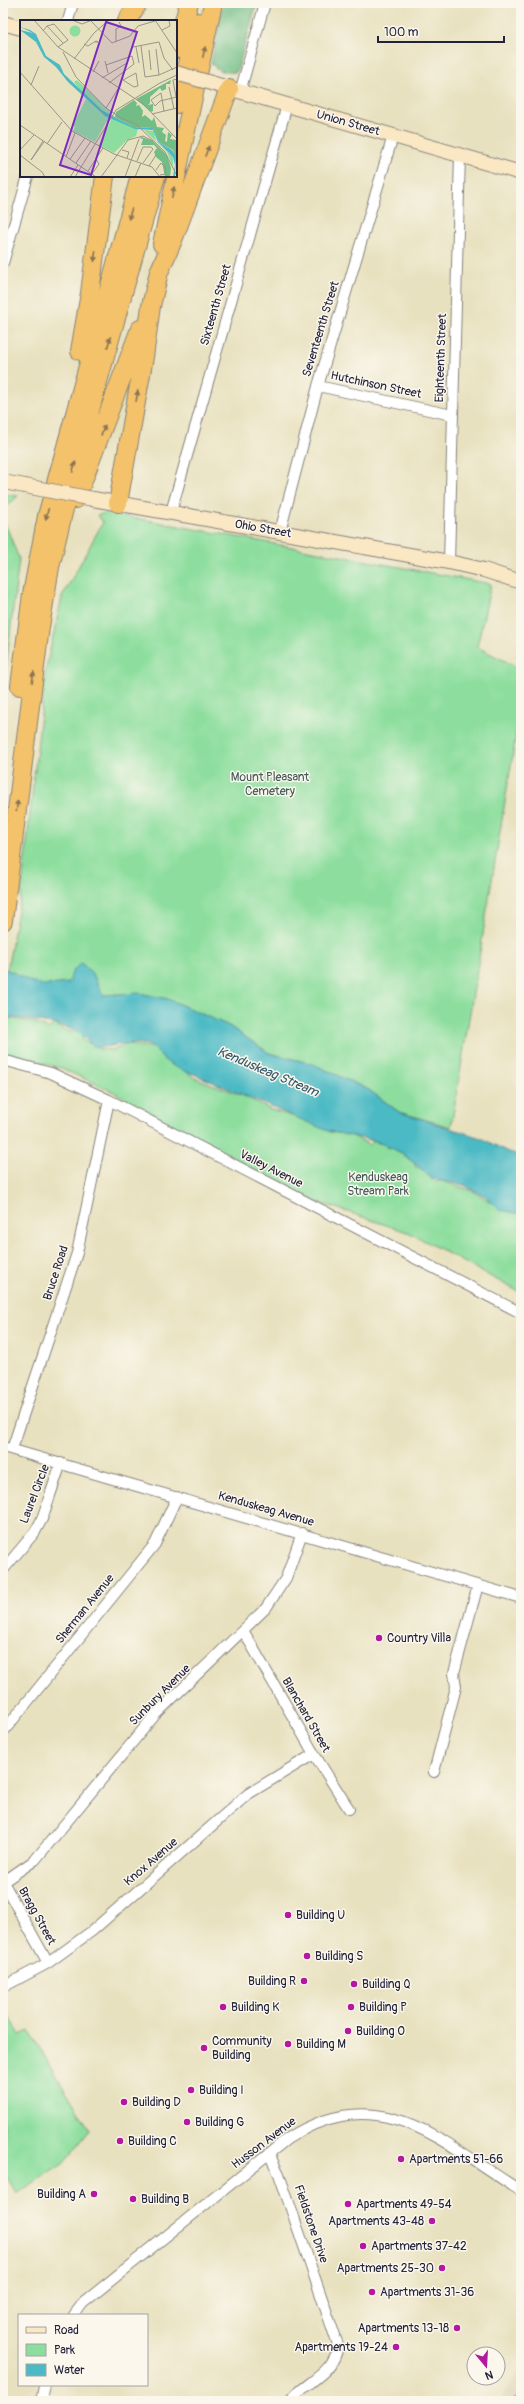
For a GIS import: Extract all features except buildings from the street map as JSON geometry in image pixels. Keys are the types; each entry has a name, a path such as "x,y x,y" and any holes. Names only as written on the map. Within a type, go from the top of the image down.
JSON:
{"highway":[{"path":"128,20 138,3"},
{"path":"177,45 189,3"},
{"path":"177,100 204,3"},
{"path":"177,173 213,3"},
{"path":"159,272 235,90"},
{"path":"62,454 89,305 105,177"},
{"path":"3,822 32,594 43,532 62,454 140,177"},
{"path":"4,918 40,627 50,567 68,492 156,177"},
{"path":"40,627 67,522 150,306 159,272 163,239 176,177"},
{"path":"118,503 144,357 150,306"}],"street":[{"path":"68,20 73,3"},
{"path":"235,90 265,3"},
{"path":"3,22 20,28"},
{"name":"Union Street","path":"177,73 521,172"},
{"name":"Sixteenth Street","path":"171,512 287,105"},
{"name":"Seventeenth Street","path":"280,532 318,386 393,136"},
{"name":"Eighteenth Street","path":"449,562 460,155"},
{"path":"3,263 28,177"},
{"name":"Hutchinson Street","path":"318,386 452,415"},
{"name":"Ohio Street","path":"3,482 449,562 484,570 521,582"},
{"name":"Valley Avenue","path":"3,1060 51,1073 109,1100 521,1313"},
{"name":"Bruce Road","path":"7,1448 77,1253 109,1100"},
{"name":"Kenduskeag Avenue","path":"7,1448 521,1598"},
{"name":"Laurel Circle","path":"3,1570 35,1532 42,1519 61,1464"},
{"name":"Sherman Avenue","path":"3,1732 154,1544 177,1497"},
{"name":"Sunbury Avenue","path":"3,1882 35,1860 155,1715 244,1632 266,1608 281,1587 290,1569 302,1533"},
{"path":"434,1772 456,1687 454,1673 478,1585"},
{"name":"Blanchard Street","path":"244,1632 314,1754 348,1809"},
{"name":"Knox Avenue","path":"3,1987 48,1963 92,1931 248,1794 314,1754"},
{"name":"Bragg Street","path":"3,1882 48,1963"},
{"name":"Husson Avenue","path":"75,2314 83,2303 303,2128 336,2116 369,2113 388,2116 422,2128 521,2191"},
{"name":"Fieldstone Drive","path":"269,2154 279,2174 338,2345 337,2354 331,2366 289,2401"},
{"path":"41,2401 44,2386"}],"shaded area":[{"path":"521,2368 521,2401 500,2401"}],"green space":[{"path":"223,3 257,3 237,72 222,71 211,63"},
{"path":"3,494 18,496 3,510"},
{"name":"Mount Pleasant Cemetery","path":"108,513 491,584 477,647 521,669 521,705 451,1127 399,1112 369,1090 313,1064 269,1053 229,1026 168,999 138,993 103,995 93,974 72,972 70,983 45,985 35,984 7,970 21,895 46,668 62,597 103,522 97,515"},
{"path":"3,518 19,559 3,692"},
{"name":"Kenduskeag Stream Park","path":"3,1017 36,1023 49,1029 54,1023 57,1024 56,1025 66,1031 82,1033 83,1041 99,1047 98,1049 113,1050 128,1044 154,1048 195,1078 246,1097 271,1110 305,1120 330,1132 351,1135 370,1145 373,1142 369,1139 374,1139 377,1143 382,1143 388,1148 394,1147 395,1150 404,1154 406,1158 414,1162 416,1168 419,1167 435,1182 441,1181 473,1191 502,1209 517,1212 521,1217 521,1293 410,1233 315,1201 262,1176 112,1091 60,1068 3,1052"},
{"path":"3,2006 20,2035 29,2031 90,2130 63,2164 16,2194 3,2171"}],"water":[{"name":"Kenduskeag Stream","path":"81,963 93,974 103,995 138,993 168,999 229,1026 269,1053 313,1064 369,1090 399,1112 481,1138 508,1152 521,1155 521,1214 499,1210 485,1196 464,1185 433,1179 402,1153 376,1141 328,1131 194,1074 186,1072 163,1059 153,1047 146,1044 131,1043 94,1047 77,1031 51,1023 3,1016 3,969 11,971 36,984 45,985 69,983 72,972"}],"place":[{"name":"Country Villa","path":"379,1638"},
{"name":"Building U","path":"288,1915"},
{"name":"Building S","path":"307,1956"},
{"name":"Building R","path":"304,1981"},
{"name":"Building Q","path":"354,1984"},
{"name":"Building K","path":"223,2007"},
{"name":"Building P","path":"351,2007"},
{"name":"Building O","path":"348,2031"},
{"name":"Building M","path":"288,2044"},
{"name":"Community Building","path":"204,2048"},
{"name":"Building I","path":"191,2090"},
{"name":"Building D","path":"124,2102"},
{"name":"Building G","path":"187,2122"},
{"name":"Building C","path":"120,2141"},
{"name":"Apartments 51-66","path":"401,2159"},
{"name":"Building A","path":"94,2194"},
{"name":"Building B","path":"133,2199"},
{"name":"Apartments 49-54","path":"348,2204"},
{"name":"Apartments 43-48","path":"432,2221"},
{"name":"Apartments 37-42","path":"363,2246"},
{"name":"Apartments 25-30","path":"442,2268"},
{"name":"Apartments 31-36","path":"372,2292"},
{"name":"Apartments 13-18","path":"457,2328"},
{"name":"Apartments 19-24","path":"396,2347"}]}
